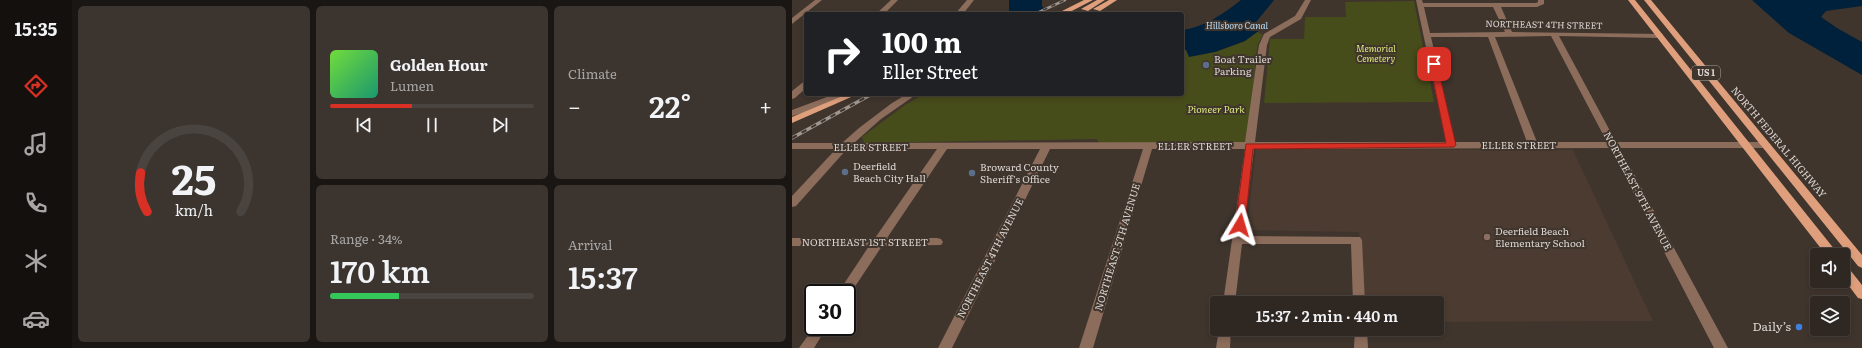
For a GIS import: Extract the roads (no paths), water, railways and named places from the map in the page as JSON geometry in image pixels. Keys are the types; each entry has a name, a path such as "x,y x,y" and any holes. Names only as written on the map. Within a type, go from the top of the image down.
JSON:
{"main road":[{"path":"1065,12 1090,0"},
{"path":"1080,12 1102,0"},
{"path":"1092,12 1114,0"},
{"name":"NORTH FEDERAL HIGHWAY","path":"1646,0 1862,263"},
{"path":"1632,1 1644,4 1656,11"},
{"name":"US 1","path":"1632,1 1827,248"},
{"path":"1674,54 1688,62 1700,65"},
{"path":"792,113 832,96"},
{"path":"792,120 849,96"},
{"path":"1850,278 1862,294"}],"street":[{"path":"804,12 819,0"},
{"path":"882,12 895,0"},
{"path":"962,12 971,0"},
{"path":"1230,296 1263,45 1267,36 1298,16 1308,0"},
{"path":"1451,145 1420,3 1496,6 1537,5 1541,2"},
{"path":"1496,6 1510,35"},
{"path":"792,22 804,12"},
{"name":"NORTHEAST 4TH STREET","path":"1427,35 1554,34 1660,36"},
{"name":"NORTHEAST 9TH AVENUE","path":"1554,34 1721,348"},
{"path":"1491,35 1533,145"},
{"path":"792,96 804,85"},
{"path":"792,113 838,96"},
{"path":"792,203 843,146 872,122 910,96"},
{"name":"ELLER STREET","path":"792,146 1046,147 1766,145"},
{"name":"NORTHEAST 5TH AVENUE","path":"1086,348 1148,146"},
{"path":"850,284 943,147"},
{"name":"NORTHEAST 4TH AVENUE","path":"945,348 1046,147"},
{"path":"1238,240 1356,240 1359,296"},
{"name":"NORTHEAST 1ST STREET","path":"792,242 937,242"},
{"path":"806,348 815,336"},
{"path":"1223,348 1224,336"},
{"path":"1361,336 1362,348"}],"water":[{"path":"1009,0 1042,0 1042,6 1047,12 1009,12"},
{"name":"Hillsboro Canal","path":"1241,0 1274,0 1256,22 1264,27 1245,41 1215,52 1189,57 1186,50 1184,50 1184,30 1206,23"},
{"path":"1752,0 1862,0 1862,6 1826,11 1821,17 1862,42 1862,75 1789,33"}],"railway":[{"path":"1039,12 1065,0"},
{"path":"792,138 868,96"}],"place":[{"name":"Boat Trailer Parking","path":"1206,65"},
{"name":"Deerfield Beach City Hall","path":"845,172"},
{"name":"Broward County Sheriff's Office","path":"972,173"},
{"name":"Deerfield Beach Elementary School","path":"1487,237"},
{"name":"Daily’s","path":"1799,327"}],"park label":[{"name":"Memorial Cemetery","path":"1376,54"},
{"name":"Pioneer Park","path":"1216,109"}]}
